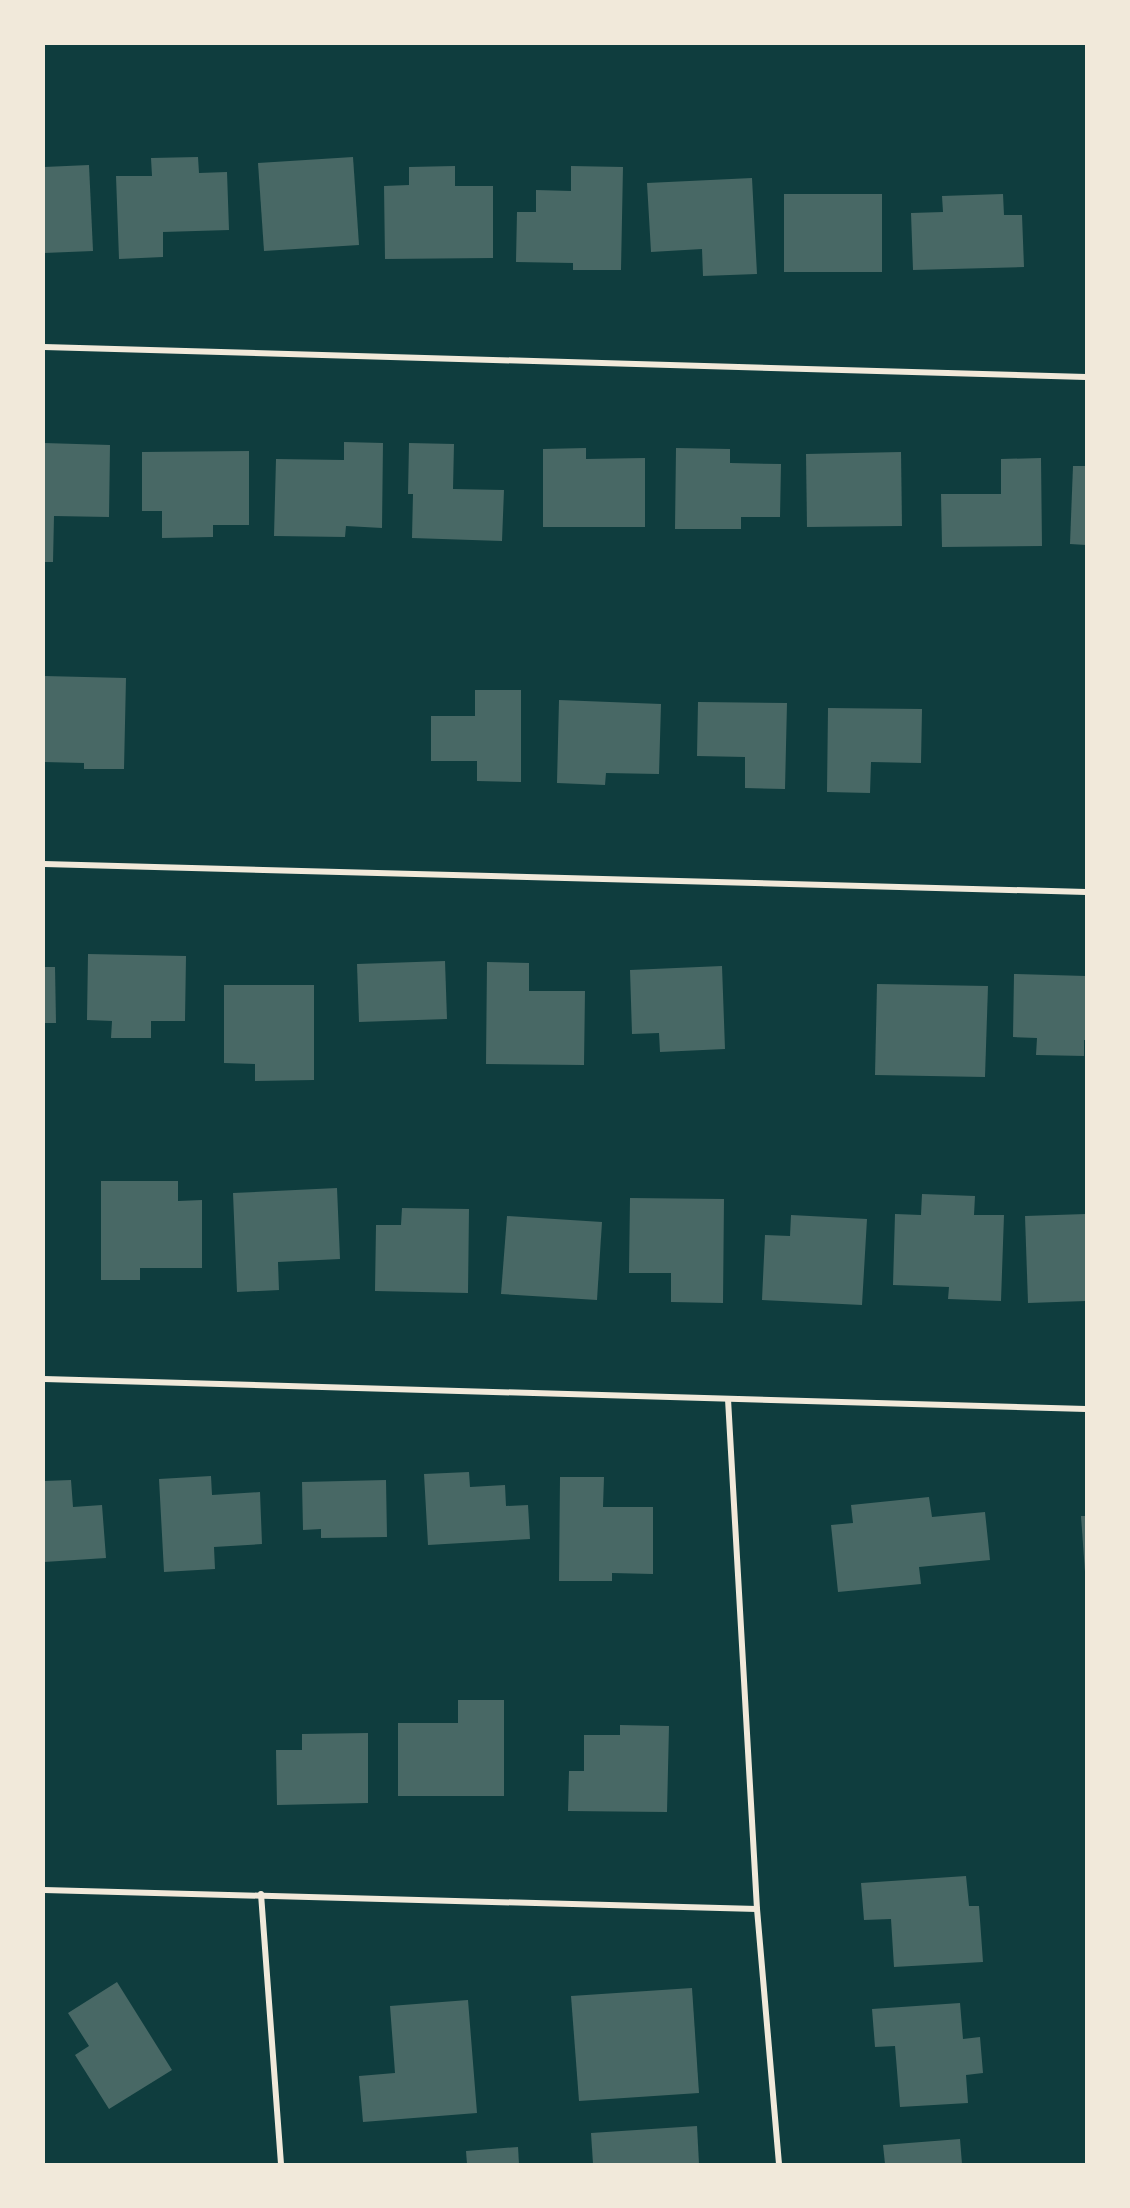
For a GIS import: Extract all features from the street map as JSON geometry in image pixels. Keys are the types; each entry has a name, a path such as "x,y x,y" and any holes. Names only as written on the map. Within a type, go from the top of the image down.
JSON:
{"street":[{"path":"44,347 1086,377"},
{"path":"44,864 1086,892"},
{"path":"44,1379 1086,1409"},
{"path":"728,1399 757,1909 779,2164"},
{"path":"44,1890 757,1909"},
{"path":"261,1894 281,2164"}],"building":[{"path":"198,157 199,173 227,172 229,230 163,232 163,257 119,259 116,176 152,176 151,158"},
{"path":"353,157 359,245 264,251 258,163"},
{"path":"89,165 93,251 44,253 44,167"},
{"path":"455,166 455,186 493,186 493,258 385,259 384,186 409,185 409,167"},
{"path":"571,166 623,167 621,270 573,270 573,263 516,262 517,212 536,212 536,190 571,191"},
{"path":"752,178 757,274 703,276 702,249 651,252 647,183"},
{"path":"784,194 882,194 882,272 784,272"},
{"path":"1003,194 1004,215 1022,215 1024,267 913,270 911,213 943,212 942,196"},
{"path":"344,442 383,443 382,528 346,526 345,537 274,536 276,459 344,460"},
{"path":"44,443 110,445 109,517 54,516 53,562 44,562"},
{"path":"409,443 454,444 453,489 504,490 502,541 412,538 413,494 408,494"},
{"path":"586,448 586,459 645,458 645,527 543,527 543,449"},
{"path":"676,448 730,449 730,463 781,464 780,517 741,517 741,529 675,529"},
{"path":"249,451 249,525 213,525 213,537 162,538 162,511 142,511 142,452"},
{"path":"901,452 902,526 807,527 806,454"},
{"path":"1041,458 1042,546 942,547 941,494 1001,494 1001,459"},
{"path":"1073,466 1086,466 1086,545 1070,544"},
{"path":"44,676 126,678 124,769 84,769 84,763 44,762"},
{"path":"475,690 521,690 521,782 477,781 477,761 431,761 431,716 475,716"},
{"path":"559,700 661,704 659,774 606,773 605,785 557,783"},
{"path":"698,702 787,703 785,789 745,788 745,757 697,756"},
{"path":"828,708 922,709 921,763 871,762 870,793 827,792"},
{"path":"88,954 186,956 185,1021 151,1021 151,1038 111,1038 112,1021 87,1020"},
{"path":"445,961 447,1019 359,1022 357,964"},
{"path":"487,962 529,963 529,991 585,991 584,1065 486,1064"},
{"path":"722,966 725,1049 660,1052 659,1033 632,1034 630,970"},
{"path":"44,967 55,967 56,1023 44,1023"},
{"path":"1014,974 1086,976 1084,1056 1036,1055 1037,1038 1013,1037"},
{"path":"877,984 988,986 985,1077 875,1075"},
{"path":"224,985 314,985 314,1080 255,1081 255,1064 224,1063"},
{"path":"101,1181 178,1181 178,1201 202,1200 202,1268 140,1268 140,1280 101,1280"},
{"path":"337,1188 340,1259 278,1262 279,1290 237,1292 233,1193"},
{"path":"922,1194 975,1196 974,1215 1004,1215 1001,1301 948,1299 949,1287 893,1285 895,1214 921,1215"},
{"path":"630,1198 724,1199 723,1303 671,1302 671,1273 629,1273"},
{"path":"402,1208 469,1209 468,1293 375,1291 376,1225 401,1225"},
{"path":"1086,1214 1086,1301 1028,1303 1025,1216"},
{"path":"791,1215 867,1219 862,1305 762,1300 765,1235 790,1236"},
{"path":"507,1216 602,1222 597,1300 501,1294"},
{"path":"469,1472 470,1487 505,1485 506,1506 528,1505 530,1539 428,1545 424,1474"},
{"path":"211,1476 212,1495 260,1492 262,1544 214,1547 215,1569 164,1572 159,1479"},
{"path":"560,1477 604,1477 603,1507 653,1507 653,1574 612,1573 612,1581 559,1581"},
{"path":"71,1480 73,1507 102,1505 106,1558 44,1562 44,1481"},
{"path":"386,1480 387,1537 321,1538 321,1529 303,1530 302,1482"},
{"path":"929,1497 932,1517 985,1512 990,1560 919,1567 921,1584 838,1592 831,1525 853,1523 851,1505"},
{"path":"1081,1516 1086,1516 1086,1572 1085,1572"},
{"path":"458,1700 504,1700 504,1796 398,1796 398,1723 458,1723"},
{"path":"620,1725 669,1726 667,1812 568,1811 569,1771 584,1771 584,1735 620,1735"},
{"path":"368,1733 368,1803 277,1805 276,1750 302,1750 302,1734"},
{"path":"966,1876 969,1906 979,1906 983,1962 894,1967 891,1919 864,1920 861,1883"},
{"path":"117,1982 172,2070 109,2109 75,2055 89,2046 68,2013"},
{"path":"692,1988 699,2093 579,2101 571,1996"},
{"path":"468,2000 477,2113 363,2122 359,2076 395,2073 390,2006"},
{"path":"960,2003 963,2039 980,2037 983,2073 966,2075 968,2103 900,2107 895,2046 875,2047 872,2009"},
{"path":"697,2126 699,2164 593,2164 591,2133"},
{"path":"960,2139 962,2164 885,2164 883,2145"},
{"path":"518,2147 519,2164 467,2164 466,2151"}]}
